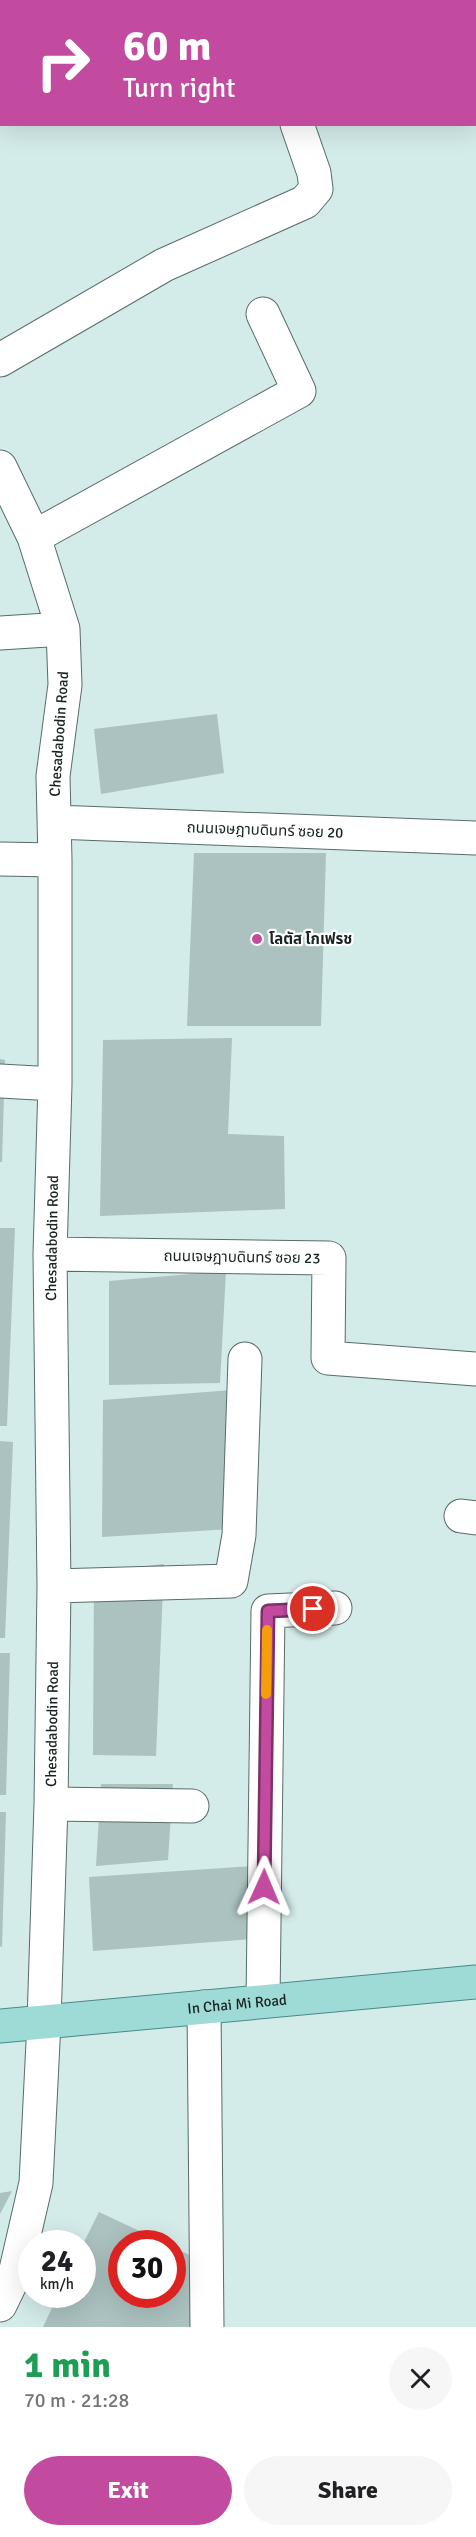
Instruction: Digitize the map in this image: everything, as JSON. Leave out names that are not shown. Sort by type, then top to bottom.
[{"type":"main road","name":"In Chai Mi Road","points":[[0,2026],[476,1982]]},
{"type":"street","points":[[0,360],[164,265],[305,202],[316,189],[314,173],[298,126]]},
{"type":"street","points":[[34,537],[298,391],[263,314]]},
{"type":"street","name":"Chesadabodin Road","points":[[0,467],[34,537],[63,629],[65,685],[53,776],[55,1084],[50,1254],[54,1586],[51,1804],[44,2022],[36,2183],[15,2274],[0,2305]]},
{"type":"street","points":[[0,633],[63,629]]},
{"type":"street","name":"ถนนเจษฎาบดินทร์ ซอย 20","points":[[54,822],[476,838]]},
{"type":"street","points":[[0,859],[55,860]]},
{"type":"street","points":[[0,1081],[55,1084]]},
{"type":"street","name":"ถนนเจษฎาบดินทร์ ซอย 23","points":[[50,1254],[329,1258],[328,1358],[476,1369]]},
{"type":"street","points":[[54,1586],[231,1581],[239,1535],[245,1359]]},
{"type":"street","points":[[263,2001],[268,1611],[335,1608]]},
{"type":"street","points":[[51,1804],[192,1806]]},
{"type":"street","points":[[204,2007],[207,2327]]},
{"type":"building","points":[[217,714],[224,773],[101,794],[94,729]]},
{"type":"building","name":"โลตัส โกเฟรช","points":[[194,853],[326,853],[321,1026],[187,1026]]},
{"type":"building","points":[[232,1038],[228,1134],[284,1136],[285,1209],[100,1216],[103,1040]]},
{"type":"building","points":[[0,1059],[5,1060],[2,1162],[0,1162]]},
{"type":"building","points":[[0,1228],[15,1228],[7,1426],[0,1426]]},
{"type":"building","points":[[226,1271],[220,1383],[109,1385],[109,1281]]},
{"type":"building","points":[[232,1390],[231,1529],[102,1537],[103,1400]]},
{"type":"building","points":[[0,1441],[13,1442],[5,1638],[0,1638]]},
{"type":"building","points":[[164,1564],[156,1756],[93,1755],[94,1572]]},
{"type":"building","points":[[0,1653],[10,1653],[6,1795],[0,1795]]},
{"type":"building","points":[[101,1784],[173,1784],[168,1860],[96,1866]]},
{"type":"building","points":[[0,1812],[6,1812],[2,1947],[0,1946]]},
{"type":"building","points":[[253,1866],[253,1939],[93,1951],[89,1877]]},
{"type":"building","points":[[12,2191],[0,2214],[0,2193]]},
{"type":"building","points":[[99,2212],[137,2230],[108,2230],[108,2308],[186,2308],[186,2253],[194,2257],[193,2327],[43,2327],[52,2308],[96,2308],[96,2230],[90,2230]]},
{"type":"slow traffic","points":[[266,1694],[267,1630]]},
{"type":"place","name":"โลตัส โกเฟรช","points":[[257,939]]},
{"type":"route","points":[[264,1887],[268,1611],[313,1609]]}]
